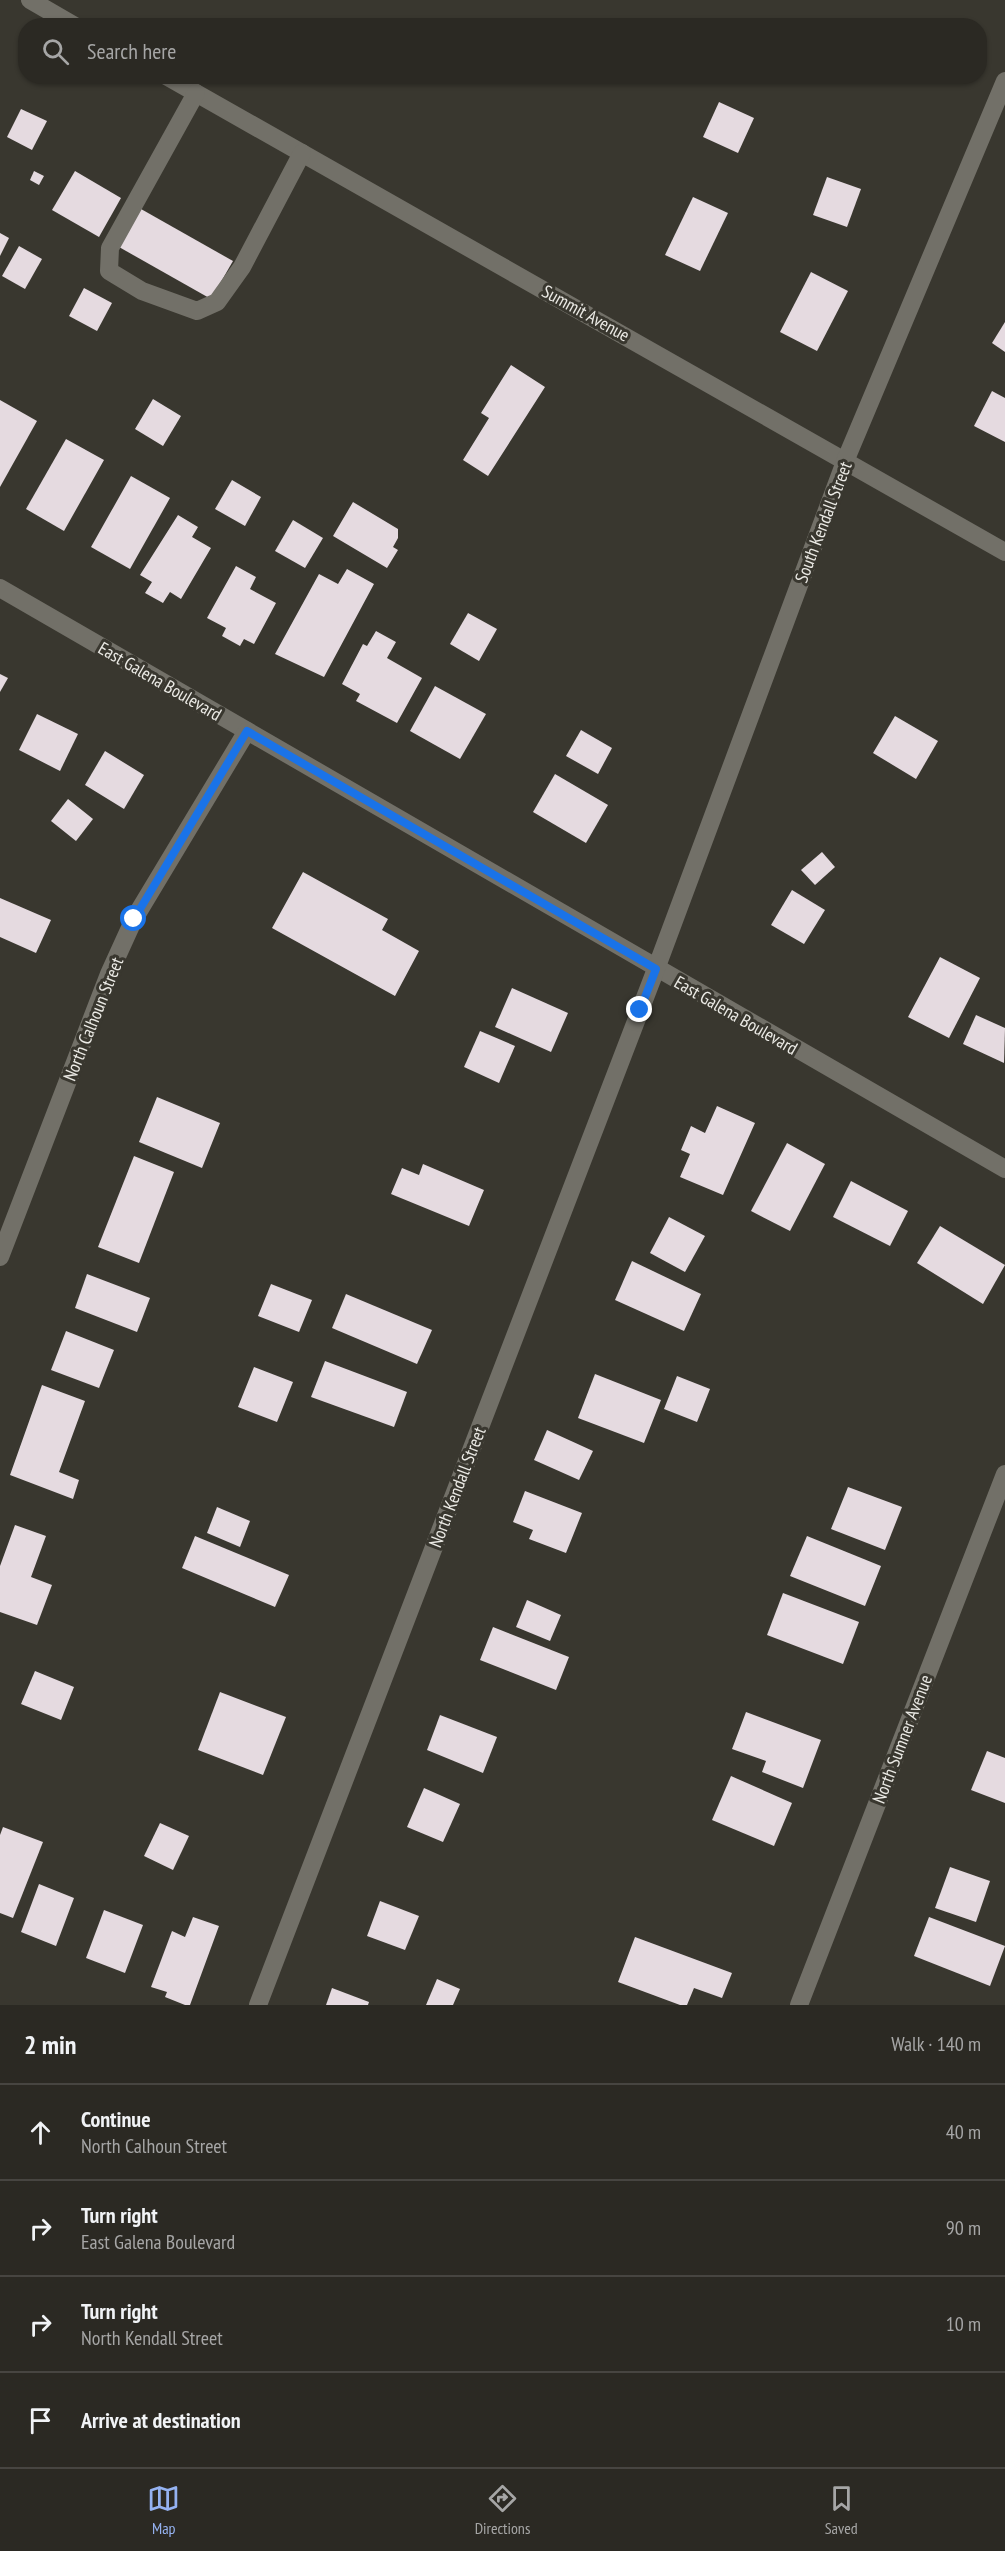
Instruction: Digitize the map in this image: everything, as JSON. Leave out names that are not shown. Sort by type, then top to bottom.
[{"type":"street","points":[[30,0],[61,18]]},
{"type":"street","name":"South Kendall Street","points":[[656,969],[846,459],[1005,81]]},
{"type":"street","name":"Summit Avenue","points":[[180,84],[846,459],[1005,552]]},
{"type":"street","points":[[196,93],[110,248],[109,271],[142,291],[196,311],[217,302],[242,267],[302,153]]},
{"type":"street","name":"East Galena Boulevard","points":[[0,588],[1005,1169]]},
{"type":"street","name":"North Calhoun Street","points":[[0,1257],[109,974],[134,919],[247,731]]},
{"type":"street","name":"North Kendall Street","points":[[258,2005],[656,969]]},
{"type":"street","name":"North Sumner Avenue","points":[[799,2005],[1005,1474]]},
{"type":"building","points":[[719,102],[754,118],[738,153],[703,137]]},
{"type":"building","points":[[21,109],[47,121],[32,150],[7,137]]},
{"type":"building","points":[[34,171],[44,176],[39,185],[30,180]]},
{"type":"building","points":[[75,171],[121,198],[99,237],[52,210]]},
{"type":"building","points":[[827,177],[861,189],[847,227],[813,215]]},
{"type":"building","points":[[693,197],[728,213],[700,271],[665,255]]},
{"type":"building","points":[[141,209],[233,261],[211,299],[119,247]]},
{"type":"building","points":[[0,233],[9,238],[0,256]]},
{"type":"building","points":[[19,246],[42,259],[25,289],[2,276]]},
{"type":"building","points":[[811,272],[848,291],[817,351],[780,332]]},
{"type":"building","points":[[84,288],[112,303],[97,331],[69,316]]},
{"type":"building","points":[[1005,322],[1005,352],[992,343]]},
{"type":"building","points":[[511,365],[545,387],[488,476],[463,460],[489,418],[481,413]]},
{"type":"building","points":[[992,391],[1005,398],[1005,442],[974,426]]},
{"type":"building","points":[[153,399],[181,416],[163,446],[135,429]]},
{"type":"building","points":[[0,400],[37,421],[0,487]]},
{"type":"building","points":[[66,439],[104,460],[64,531],[26,509]]},
{"type":"building","points":[[131,476],[170,498],[130,569],[91,547]]},
{"type":"building","points":[[232,480],[261,497],[245,526],[215,509]]},
{"type":"building","points":[[353,502],[398,529],[398,538],[393,547],[398,550],[387,568],[333,536]]},
{"type":"building","points":[[178,515],[198,527],[192,537],[211,548],[181,599],[170,592],[163,603],[145,593],[152,582],[140,575]]},
{"type":"building","points":[[293,520],[323,538],[305,568],[275,551]]},
{"type":"building","points":[[236,566],[256,577],[250,589],[276,603],[254,644],[244,639],[240,646],[222,636],[226,628],[207,618]]},
{"type":"building","points":[[347,569],[374,584],[324,677],[275,654],[319,574],[338,584]]},
{"type":"building","points":[[468,613],[497,629],[479,661],[450,644]]},
{"type":"building","points":[[376,631],[396,642],[387,658],[422,678],[397,723],[356,701],[360,694],[342,684],[363,644],[367,646]]},
{"type":"building","points":[[0,674],[8,678],[0,692]]},
{"type":"building","points":[[435,686],[486,714],[460,759],[410,731]]},
{"type":"building","points":[[37,714],[78,734],[60,771],[19,750]]},
{"type":"building","points":[[895,716],[938,741],[916,779],[873,753]]},
{"type":"building","points":[[581,730],[612,748],[598,774],[566,756]]},
{"type":"building","points":[[105,751],[144,775],[124,809],[85,785]]},
{"type":"building","points":[[555,774],[608,805],[586,843],[533,812]]},
{"type":"building","points":[[68,799],[93,819],[76,841],[51,821]]},
{"type":"building","points":[[822,852],[835,867],[815,885],[801,870]]},
{"type":"building","points":[[303,872],[388,919],[382,930],[419,951],[395,996],[272,928]]},
{"type":"building","points":[[792,890],[825,910],[804,944],[771,925]]},
{"type":"building","points":[[0,898],[51,920],[36,953],[0,937]]},
{"type":"building","points":[[940,957],[980,978],[949,1038],[908,1017]]},
{"type":"building","points":[[512,988],[568,1013],[551,1052],[495,1027]]},
{"type":"building","points":[[976,1015],[1005,1028],[1004,1063],[963,1044]]},
{"type":"building","points":[[480,1031],[515,1046],[499,1083],[464,1067]]},
{"type":"building","points":[[157,1097],[220,1123],[202,1168],[139,1142]]},
{"type":"building","points":[[717,1106],[755,1123],[723,1195],[680,1177],[690,1154],[681,1150],[691,1126],[705,1133]]},
{"type":"building","points":[[787,1143],[825,1164],[790,1231],[751,1211]]},
{"type":"building","points":[[134,1156],[174,1172],[139,1263],[98,1247]]},
{"type":"building","points":[[423,1164],[484,1190],[469,1226],[391,1194],[402,1168],[419,1175]]},
{"type":"building","points":[[851,1181],[908,1211],[890,1246],[833,1217]]},
{"type":"building","points":[[669,1217],[705,1236],[685,1272],[650,1253]]},
{"type":"building","points":[[940,1226],[1005,1265],[983,1304],[917,1263]]},
{"type":"building","points":[[632,1261],[701,1294],[684,1331],[615,1300]]},
{"type":"building","points":[[87,1274],[150,1298],[137,1332],[75,1308]]},
{"type":"building","points":[[271,1284],[312,1300],[299,1332],[258,1316]]},
{"type":"building","points":[[346,1294],[432,1330],[417,1364],[332,1328]]},
{"type":"building","points":[[66,1331],[114,1350],[99,1388],[51,1370]]},
{"type":"building","points":[[325,1361],[407,1392],[394,1427],[311,1397]]},
{"type":"building","points":[[254,1367],[293,1382],[277,1422],[238,1407]]},
{"type":"building","points":[[595,1374],[661,1400],[644,1443],[578,1418]]},
{"type":"building","points":[[677,1376],[710,1389],[697,1422],[664,1409]]},
{"type":"building","points":[[42,1385],[85,1401],[59,1472],[79,1480],[73,1499],[10,1475]]},
{"type":"building","points":[[547,1430],[593,1451],[579,1480],[534,1460]]},
{"type":"building","points":[[848,1487],[902,1507],[885,1550],[831,1529]]},
{"type":"building","points":[[525,1491],[582,1513],[566,1553],[529,1539],[533,1530],[513,1522]]},
{"type":"building","points":[[217,1507],[250,1521],[240,1547],[207,1533]]},
{"type":"building","points":[[15,1525],[46,1536],[31,1577],[52,1585],[37,1625],[0,1612],[0,1566]]},
{"type":"building","points":[[195,1536],[289,1575],[275,1607],[182,1568]]},
{"type":"building","points":[[807,1536],[881,1566],[865,1606],[790,1576]]},
{"type":"building","points":[[783,1593],[859,1622],[843,1664],[767,1635]]},
{"type":"building","points":[[527,1600],[561,1615],[550,1641],[516,1627]]},
{"type":"building","points":[[493,1627],[569,1657],[556,1690],[480,1660]]},
{"type":"building","points":[[35,1671],[74,1687],[61,1720],[21,1704]]},
{"type":"building","points":[[220,1692],[286,1717],[263,1775],[198,1750]]},
{"type":"building","points":[[746,1712],[821,1740],[803,1788],[762,1772],[766,1761],[732,1749]]},
{"type":"building","points":[[440,1715],[497,1737],[483,1773],[427,1750]]},
{"type":"building","points":[[987,1751],[1005,1758],[1005,1803],[971,1790]]},
{"type":"building","points":[[731,1776],[792,1803],[774,1846],[712,1820]]},
{"type":"building","points":[[424,1788],[460,1804],[443,1842],[407,1827]]},
{"type":"building","points":[[160,1823],[189,1836],[173,1870],[144,1856]]},
{"type":"building","points":[[3,1827],[43,1842],[13,1918],[0,1913],[0,1835]]},
{"type":"building","points":[[950,1867],[990,1881],[976,1922],[935,1908]]},
{"type":"building","points":[[39,1884],[74,1898],[56,1946],[21,1932]]},
{"type":"building","points":[[380,1901],[419,1916],[405,1950],[367,1936]]},
{"type":"building","points":[[104,1910],[143,1925],[125,1973],[86,1958]]},
{"type":"building","points":[[193,1917],[219,1926],[190,2005],[185,2005],[165,1997],[167,1992],[151,1987],[172,1931],[185,1937]]},
{"type":"building","points":[[929,1917],[1005,1946],[990,1986],[914,1956]]},
{"type":"building","points":[[635,1937],[732,1973],[722,1998],[694,1988],[687,2005],[680,2005],[618,1982]]},
{"type":"building","points":[[437,1979],[460,1989],[453,2005],[426,2005]]},
{"type":"building","points":[[332,1988],[369,2002],[368,2005],[326,2005]]},
{"type":"route","points":[[134,919],[247,731],[656,969],[640,1010]]}]
